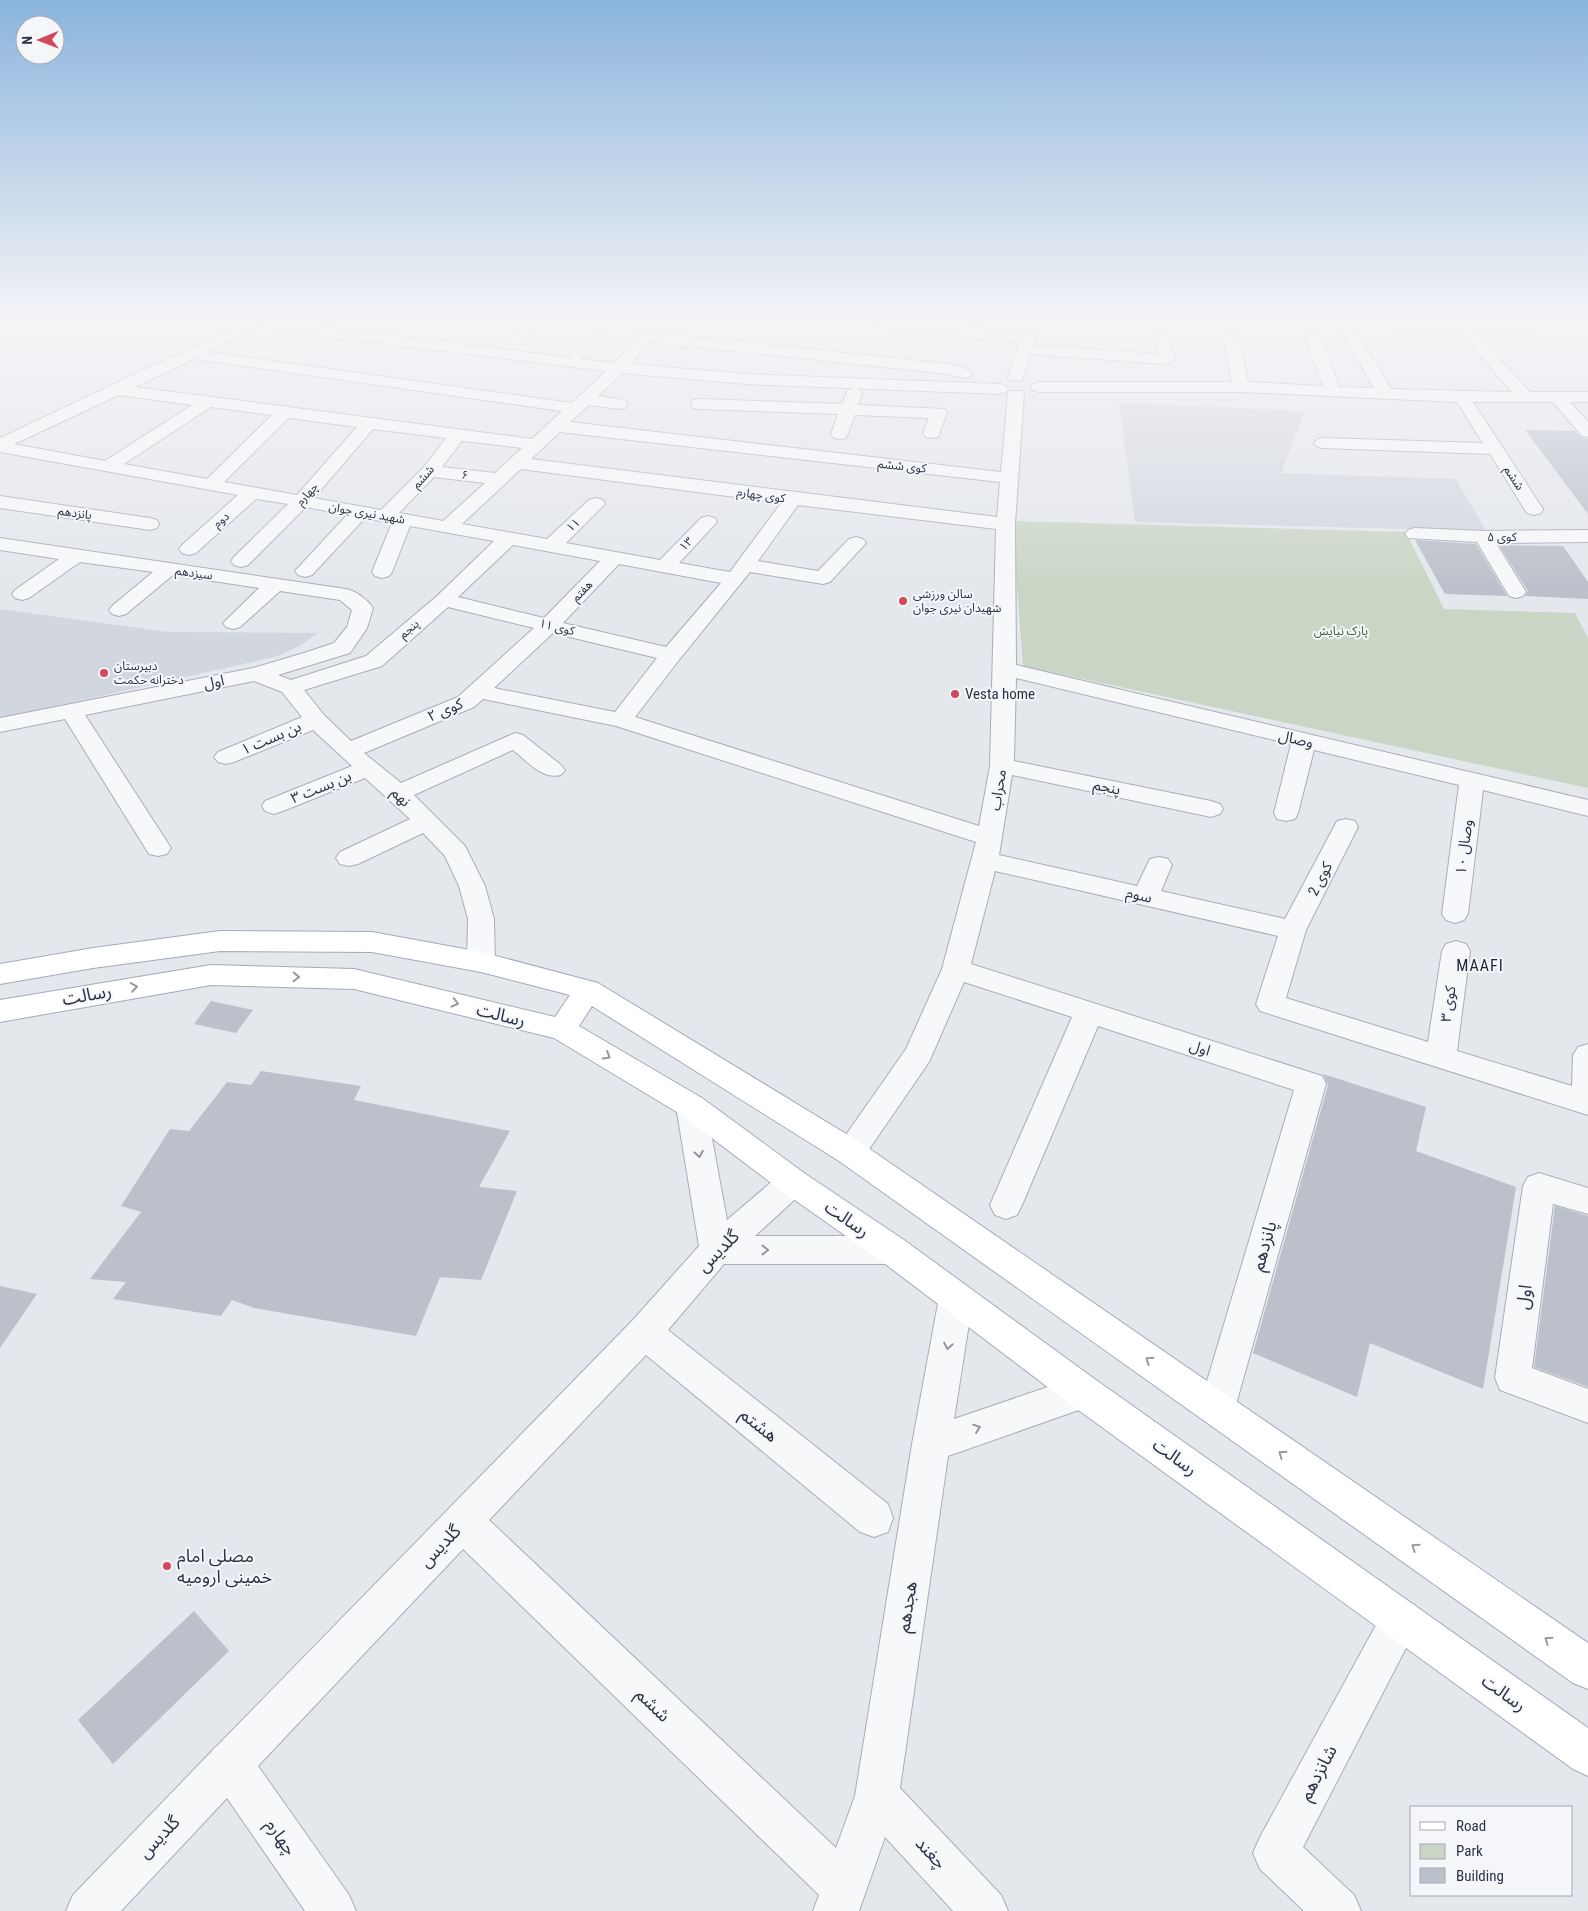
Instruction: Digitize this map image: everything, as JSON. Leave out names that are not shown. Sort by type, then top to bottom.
[{"type":"main road","points":[[0,974],[93,958],[220,941],[372,942],[481,962],[588,990],[850,1152],[1588,1668]]},
{"type":"main road","name":"رسالت","points":[[0,1011],[211,975],[354,979],[562,1029],[691,1106],[793,1182],[892,1250],[1083,1392],[1588,1754]]},
{"type":"main road","points":[[562,1029],[588,990]]},
{"type":"street","points":[[0,445],[74,410]]},
{"type":"street","points":[[109,466],[195,410]]},
{"type":"street","points":[[271,410],[535,445]]},
{"type":"street","points":[[448,527],[573,410]]},
{"type":"street","points":[[840,434],[849,410]]},
{"type":"street","points":[[876,410],[940,413],[932,433]]},
{"type":"street","name":"محراب","points":[[850,1152],[919,1054],[956,969],[988,849],[1002,766],[1006,524],[1010,478],[1009,410]]},
{"type":"street","name":"ششم","points":[[1470,410],[1534,509]]},
{"type":"street","points":[[1569,410],[1588,432]]},
{"type":"street","points":[[211,485],[285,412]]},
{"type":"street","name":"چهارم","points":[[241,562],[302,501],[369,423]]},
{"type":"street","name":"کوی ششم","points":[[556,426],[1010,478]]},
{"type":"street","name":"ششم","points":[[394,518],[457,435]]},
{"type":"street","points":[[1323,443],[1495,449]]},
{"type":"street","name":"شهید نیری جوان","points":[[0,445],[211,485],[665,566],[823,578],[856,543]]},
{"type":"street","name":"کوی چهارم","points":[[517,463],[793,499],[1006,524]]},
{"type":"street","name":"۶","points":[[430,470],[500,479]]},
{"type":"street","name":"دوم","points":[[189,549],[253,492]]},
{"type":"street","points":[[621,720],[739,572],[793,499]]},
{"type":"street","name":"پانزدهم","points":[[0,502],[150,524]]},
{"type":"street","name":"۱۱","points":[[551,546],[596,504]]},
{"type":"street","points":[[305,571],[360,512]]},
{"type":"street","points":[[382,572],[394,518]]},
{"type":"street","name":"۱۳","points":[[665,566],[708,522]]},
{"type":"street","name":"کوی ۵","points":[[1415,534],[1484,537],[1588,536]]},
{"type":"street","points":[[1484,537],[1516,592]]},
{"type":"street","name":"پنجم","points":[[290,687],[374,661],[444,600],[509,538]]},
{"type":"street","name":"سیزدهم","points":[[0,544],[346,595],[363,608],[357,628]]},
{"type":"street","points":[[22,594],[76,555]]},
{"type":"street","name":"هفتم","points":[[549,625],[614,557]]},
{"type":"street","points":[[119,610],[169,569]]},
{"type":"street","points":[[233,623],[275,585]]},
{"type":"street","name":"کوی ۱۱","points":[[444,600],[671,655]]},
{"type":"street","name":"کوی ۲","points":[[348,750],[466,702],[549,625]]},
{"type":"street","points":[[357,628],[401,636]]},
{"type":"street","name":"اول","points":[[0,725],[256,674],[342,648],[357,628]]},
{"type":"street","name":"وصال","points":[[1005,669],[1588,808]]},
{"type":"street","points":[[256,674],[290,687]]},
{"type":"street","name":"نهم","points":[[290,687],[316,720],[398,793],[456,852],[472,886],[481,919],[481,962]]},
{"type":"street","name":"سوم","points":[[478,692],[621,720],[988,849],[1145,897],[1293,930]]},
{"type":"street","points":[[71,710],[158,848]]},
{"type":"street","name":"بن بست ۱","points":[[226,757],[316,720]]},
{"type":"street","points":[[398,793],[515,740],[553,770]]},
{"type":"street","points":[[1286,813],[1304,741]]},
{"type":"street","name":"پنجم","points":[[1002,766],[1211,809]]},
{"type":"street","name":"بن بست ۳","points":[[274,806],[368,768]]},
{"type":"street","name":"وصال ۱۰","points":[[1455,914],[1472,781]]},
{"type":"street","points":[[349,858],[425,822]]},
{"type":"street","name":"کوی 2","points":[[1346,827],[1293,930],[1270,1004],[1440,1057]]},
{"type":"street","points":[[1145,897],[1159,865]]},
{"type":"street","name":"کوی ۳","points":[[1440,1057],[1456,951]]},
{"type":"street","name":"اول","points":[[956,969],[1311,1084]]},
{"type":"street","points":[[1006,1205],[1089,1012]]},
{"type":"street","points":[[1440,1057],[1587,1103],[1588,1056]]},
{"type":"street","name":"پانزدهم","points":[[1216,1408],[1311,1084]]},
{"type":"street","points":[[691,1106],[716,1250],[892,1250]]},
{"type":"street","name":"گلدیس","points":[[88,1911],[644,1332],[716,1250],[793,1182]]},
{"type":"street","name":"اول","points":[[1588,1201],[1538,1186],[1513,1378],[1588,1406]]},
{"type":"street","name":"هجدهم","points":[[840,1899],[877,1796],[931,1444],[956,1298]]},
{"type":"street","name":"هشتم","points":[[644,1332],[874,1518]]},
{"type":"street","points":[[931,1444],[1083,1392]]},
{"type":"street","name":"ششم","points":[[463,1522],[840,1899]]},
{"type":"street","name":"شانزدهم","points":[[1338,1911],[1276,1853],[1401,1619]]},
{"type":"street","name":"چهارم","points":[[230,1763],[333,1911]]},
{"type":"street","name":"چغند","points":[[877,1796],[985,1911]]},
{"type":"shaded area","points":[[1120,410],[1286,410],[1305,411],[1281,473],[1456,479],[1486,531],[1135,522]]},
{"type":"shaded area","name":"دبیرستان دخترانه حکمت","points":[[0,609],[168,632],[318,633],[301,645],[278,656],[0,719]]},
{"type":"green space","name":"پارک نیایش","points":[[1012,521],[1406,532],[1444,609],[1575,613],[1588,638],[1588,788],[1023,666]]},
{"type":"building","points":[[1525,430],[1575,431],[1581,437],[1588,439],[1588,514]]},
{"type":"building","points":[[1415,540],[1476,544],[1507,596],[1445,594]]},
{"type":"building","points":[[1499,545],[1563,546],[1588,582],[1588,599],[1525,596],[1528,591]]},
{"type":"building","points":[[211,1001],[253,1010],[236,1033],[194,1024]]},
{"type":"building","points":[[261,1071],[361,1086],[354,1100],[510,1131],[479,1187],[517,1191],[481,1280],[440,1277],[416,1336],[254,1308],[232,1300],[221,1316],[113,1299],[126,1282],[90,1279],[141,1212],[121,1206],[170,1129],[189,1131],[227,1082],[251,1085]]},
{"type":"building","points":[[1323,1074],[1426,1107],[1416,1151],[1516,1187],[1483,1389],[1370,1343],[1357,1397],[1253,1353],[1328,1085]]},
{"type":"building","points":[[1555,1206],[1588,1216],[1588,1387],[1534,1367]]},
{"type":"building","points":[[0,1286],[37,1294],[0,1348]]},
{"type":"building","points":[[194,1611],[229,1651],[113,1764],[78,1720]]},
{"type":"place","name":"سالن ورزشی شهیدان نیری جوان","points":[[903,601]]},
{"type":"place","name":"دبیرستان دخترانه حکمت","points":[[104,673]]},
{"type":"place","name":"Vesta home","points":[[955,694]]},
{"type":"place","name":"مصلی امام خمینی ارومیه","points":[[167,1566]]},
{"type":"district","name":"MAAFI","points":[[1480,965]]}]
